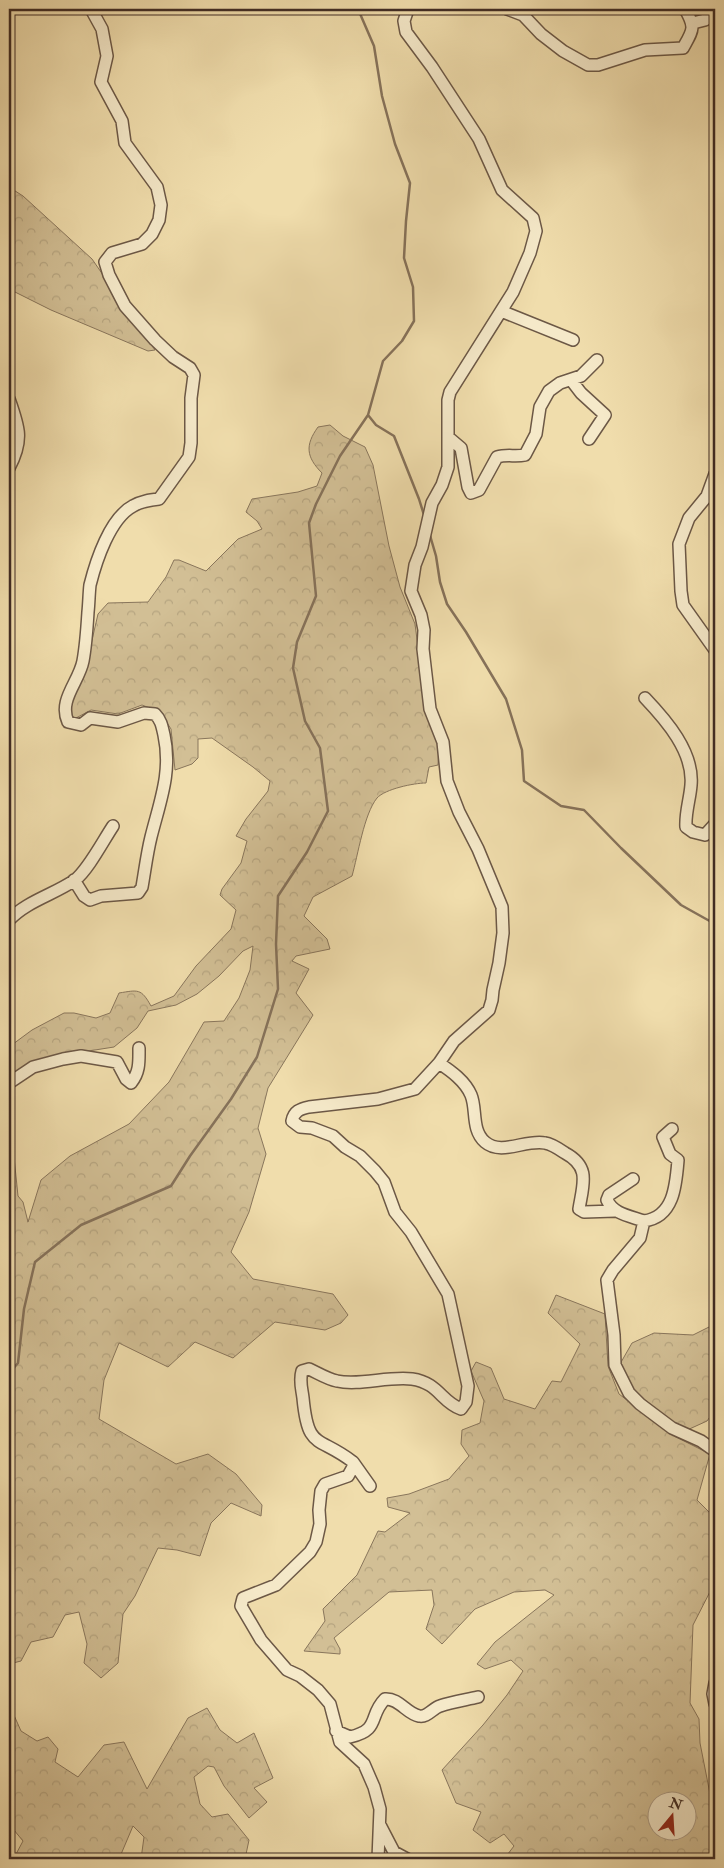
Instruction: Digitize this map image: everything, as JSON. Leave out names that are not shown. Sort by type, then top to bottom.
[{"type":"street","points":[[74,880],[84,896],[90,900],[101,896],[138,894],[142,886],[168,763],[161,720],[155,714],[144,713],[118,722],[90,718],[81,724],[68,722],[64,709],[82,663],[87,632],[90,586],[111,529],[121,515],[132,506],[144,501],[159,499],[189,457],[191,443],[191,398],[194,375],[190,368],[173,357],[155,340],[125,306],[108,275],[105,262],[112,253],[142,244],[152,234],[159,220],[161,205],[157,187],[125,143],[122,121],[101,82],[107,56],[102,29],[91,9]]},
{"type":"street","points":[[370,1486],[353,1462],[343,1454],[322,1445],[308,1429],[300,1382],[302,1371],[308,1369],[327,1378],[343,1382],[412,1379],[432,1385],[454,1406],[461,1409],[466,1402],[468,1386],[448,1294],[411,1232],[395,1212],[384,1182],[360,1156],[326,1133],[312,1128],[300,1127],[292,1122],[293,1115],[299,1110],[309,1107],[378,1099],[415,1089],[439,1064],[454,1041],[489,1010],[492,1000],[503,933],[502,907],[447,781],[443,742],[430,709],[423,649],[424,630],[421,615],[411,590],[415,565],[422,547],[432,503],[442,485],[448,467],[448,400],[450,392],[513,292],[530,252],[536,231],[533,218],[502,190],[479,139],[432,67],[406,32],[404,21],[408,9]]},
{"type":"street","points":[[507,9],[519,12],[563,52],[588,64],[598,65],[645,50],[682,48],[692,29],[693,23],[685,9]]},
{"type":"street","points":[[693,23],[705,20],[715,9]]},
{"type":"street","points":[[501,311],[573,340]]},
{"type":"street","points":[[448,438],[461,448],[468,487],[471,493],[479,490],[497,457],[506,454],[514,457],[525,455],[536,434],[540,407],[549,391],[560,383],[581,376],[597,360]]},
{"type":"street","points":[[571,380],[581,393],[605,416],[588,439]]},
{"type":"street","points":[[9,399],[19,428],[16,455],[9,468]]},
{"type":"street","points":[[715,474],[707,496],[689,518],[679,544],[683,605],[715,650]]},
{"type":"street","points":[[645,698],[678,740],[690,765],[691,783],[686,828],[705,835],[715,824]]},
{"type":"street","points":[[9,920],[19,910],[74,880],[82,873],[113,826]]},
{"type":"street","points":[[9,1083],[33,1067],[81,1056],[117,1062],[126,1079],[131,1083],[136,1077],[140,1066],[139,1048]]},
{"type":"street","points":[[439,1064],[451,1071],[472,1096],[473,1116],[478,1132],[484,1141],[493,1146],[508,1147],[529,1142],[545,1143],[558,1148],[577,1159],[581,1166],[584,1176],[579,1210],[584,1212],[616,1211]]},
{"type":"street","points":[[633,1179],[609,1195],[610,1207],[644,1221],[653,1220],[667,1208],[675,1189],[678,1160],[670,1154],[663,1137],[672,1129]]},
{"type":"street","points":[[644,1221],[640,1238],[607,1280],[614,1335],[615,1365],[629,1393],[640,1404],[672,1428],[702,1442],[715,1451]]},
{"type":"street","points":[[353,1462],[353,1467],[348,1476],[325,1484],[321,1491],[320,1524],[316,1542],[310,1552],[276,1585],[243,1598],[241,1606],[261,1640],[287,1670],[300,1676],[318,1690],[330,1704],[340,1742],[364,1764],[374,1787],[380,1809],[378,1859]]},
{"type":"street","points":[[715,1684],[713,1694],[715,1704]]},
{"type":"street","points":[[336,1731],[350,1737],[367,1731],[375,1718],[380,1704],[385,1699],[393,1700],[419,1716],[426,1716],[431,1710],[441,1705],[478,1697]]},
{"type":"street","points":[[379,1824],[394,1852],[407,1859]]},
{"type":"green space","points":[[9,187],[23,196],[92,259],[155,350],[148,351],[51,310],[9,289]]},
{"type":"green space","points":[[330,425],[343,436],[365,447],[373,465],[389,546],[400,587],[415,624],[427,717],[439,745],[438,765],[429,767],[426,783],[393,789],[377,798],[368,814],[352,876],[313,897],[304,916],[327,939],[330,949],[296,956],[292,961],[309,969],[296,993],[313,1015],[268,1088],[258,1128],[266,1154],[249,1212],[231,1252],[253,1279],[333,1294],[348,1315],[341,1323],[325,1330],[275,1322],[233,1358],[195,1342],[168,1367],[119,1343],[104,1380],[99,1419],[176,1464],[208,1454],[236,1474],[262,1505],[261,1516],[231,1503],[211,1523],[200,1556],[177,1550],[158,1548],[135,1596],[123,1614],[118,1663],[101,1678],[84,1663],[87,1644],[79,1612],[65,1615],[53,1637],[31,1642],[21,1661],[13,1663],[9,1673],[9,1149],[14,1157],[18,1196],[23,1202],[28,1222],[41,1180],[70,1156],[129,1124],[169,1082],[204,1022],[224,1021],[239,998],[250,970],[253,946],[243,951],[219,976],[197,994],[176,1005],[148,1011],[137,1028],[114,1047],[63,1055],[9,1081],[9,1047],[32,1030],[64,1013],[74,1013],[96,1018],[110,1013],[119,993],[135,991],[141,993],[151,1006],[174,996],[196,966],[231,929],[236,910],[220,895],[222,889],[241,863],[247,841],[236,836],[246,819],[268,791],[270,781],[212,738],[198,739],[198,758],[192,764],[175,770],[171,729],[160,712],[142,705],[118,714],[91,710],[76,718],[70,715],[71,702],[84,675],[98,614],[108,603],[148,602],[166,577],[174,560],[179,560],[206,571],[238,539],[262,529],[257,521],[246,512],[252,499],[298,492],[317,486],[322,473],[310,456],[309,445],[318,427]]},
{"type":"green space","points":[[556,1295],[605,1314],[608,1366],[619,1394],[674,1436],[710,1454],[697,1500],[715,1518],[715,1582],[693,1625],[690,1703],[699,1719],[700,1743],[712,1804],[715,1806],[715,1859],[504,1859],[514,1846],[504,1834],[490,1843],[473,1830],[481,1812],[456,1803],[442,1770],[483,1725],[523,1671],[511,1660],[485,1669],[477,1664],[495,1642],[554,1595],[545,1590],[514,1592],[475,1609],[442,1644],[426,1629],[434,1605],[432,1590],[389,1592],[334,1638],[340,1649],[340,1654],[304,1651],[325,1621],[323,1609],[357,1575],[378,1531],[385,1532],[410,1513],[388,1507],[387,1498],[409,1494],[449,1479],[469,1456],[461,1444],[462,1430],[480,1423],[484,1401],[471,1371],[476,1362],[491,1368],[504,1399],[535,1409],[552,1381],[561,1382],[580,1344],[548,1313]]},
{"type":"green space","points":[[715,1324],[715,1410],[707,1421],[685,1431],[631,1389],[620,1364],[632,1343],[654,1333],[693,1335]]},
{"type":"green space","points":[[9,1704],[21,1731],[37,1741],[48,1737],[58,1749],[55,1762],[78,1777],[104,1745],[124,1742],[147,1789],[188,1718],[207,1708],[220,1730],[237,1743],[254,1733],[273,1778],[254,1788],[267,1802],[249,1818],[224,1786],[214,1767],[208,1766],[194,1777],[200,1804],[212,1817],[228,1814],[249,1840],[245,1859],[141,1859],[144,1837],[133,1826],[119,1859],[17,1859],[15,1856],[23,1841],[9,1824]]},
{"type":"waterway","points":[[358,9],[374,46],[382,96],[395,144],[410,183],[404,258],[413,287],[414,321],[402,341],[383,361],[368,415],[376,425],[394,436],[424,515]]},
{"type":"waterway","points":[[9,1373],[18,1363],[24,1309],[35,1262],[81,1225],[171,1186],[231,1099],[257,1057],[278,989],[276,944],[278,896],[307,852],[328,811],[320,748],[305,721],[293,668],[297,642],[316,596],[309,523],[316,504],[340,456],[368,415]]},
{"type":"waterway","points":[[429,532],[447,604],[506,699],[522,750],[524,781],[561,806],[584,810],[681,905],[715,924]]}]
